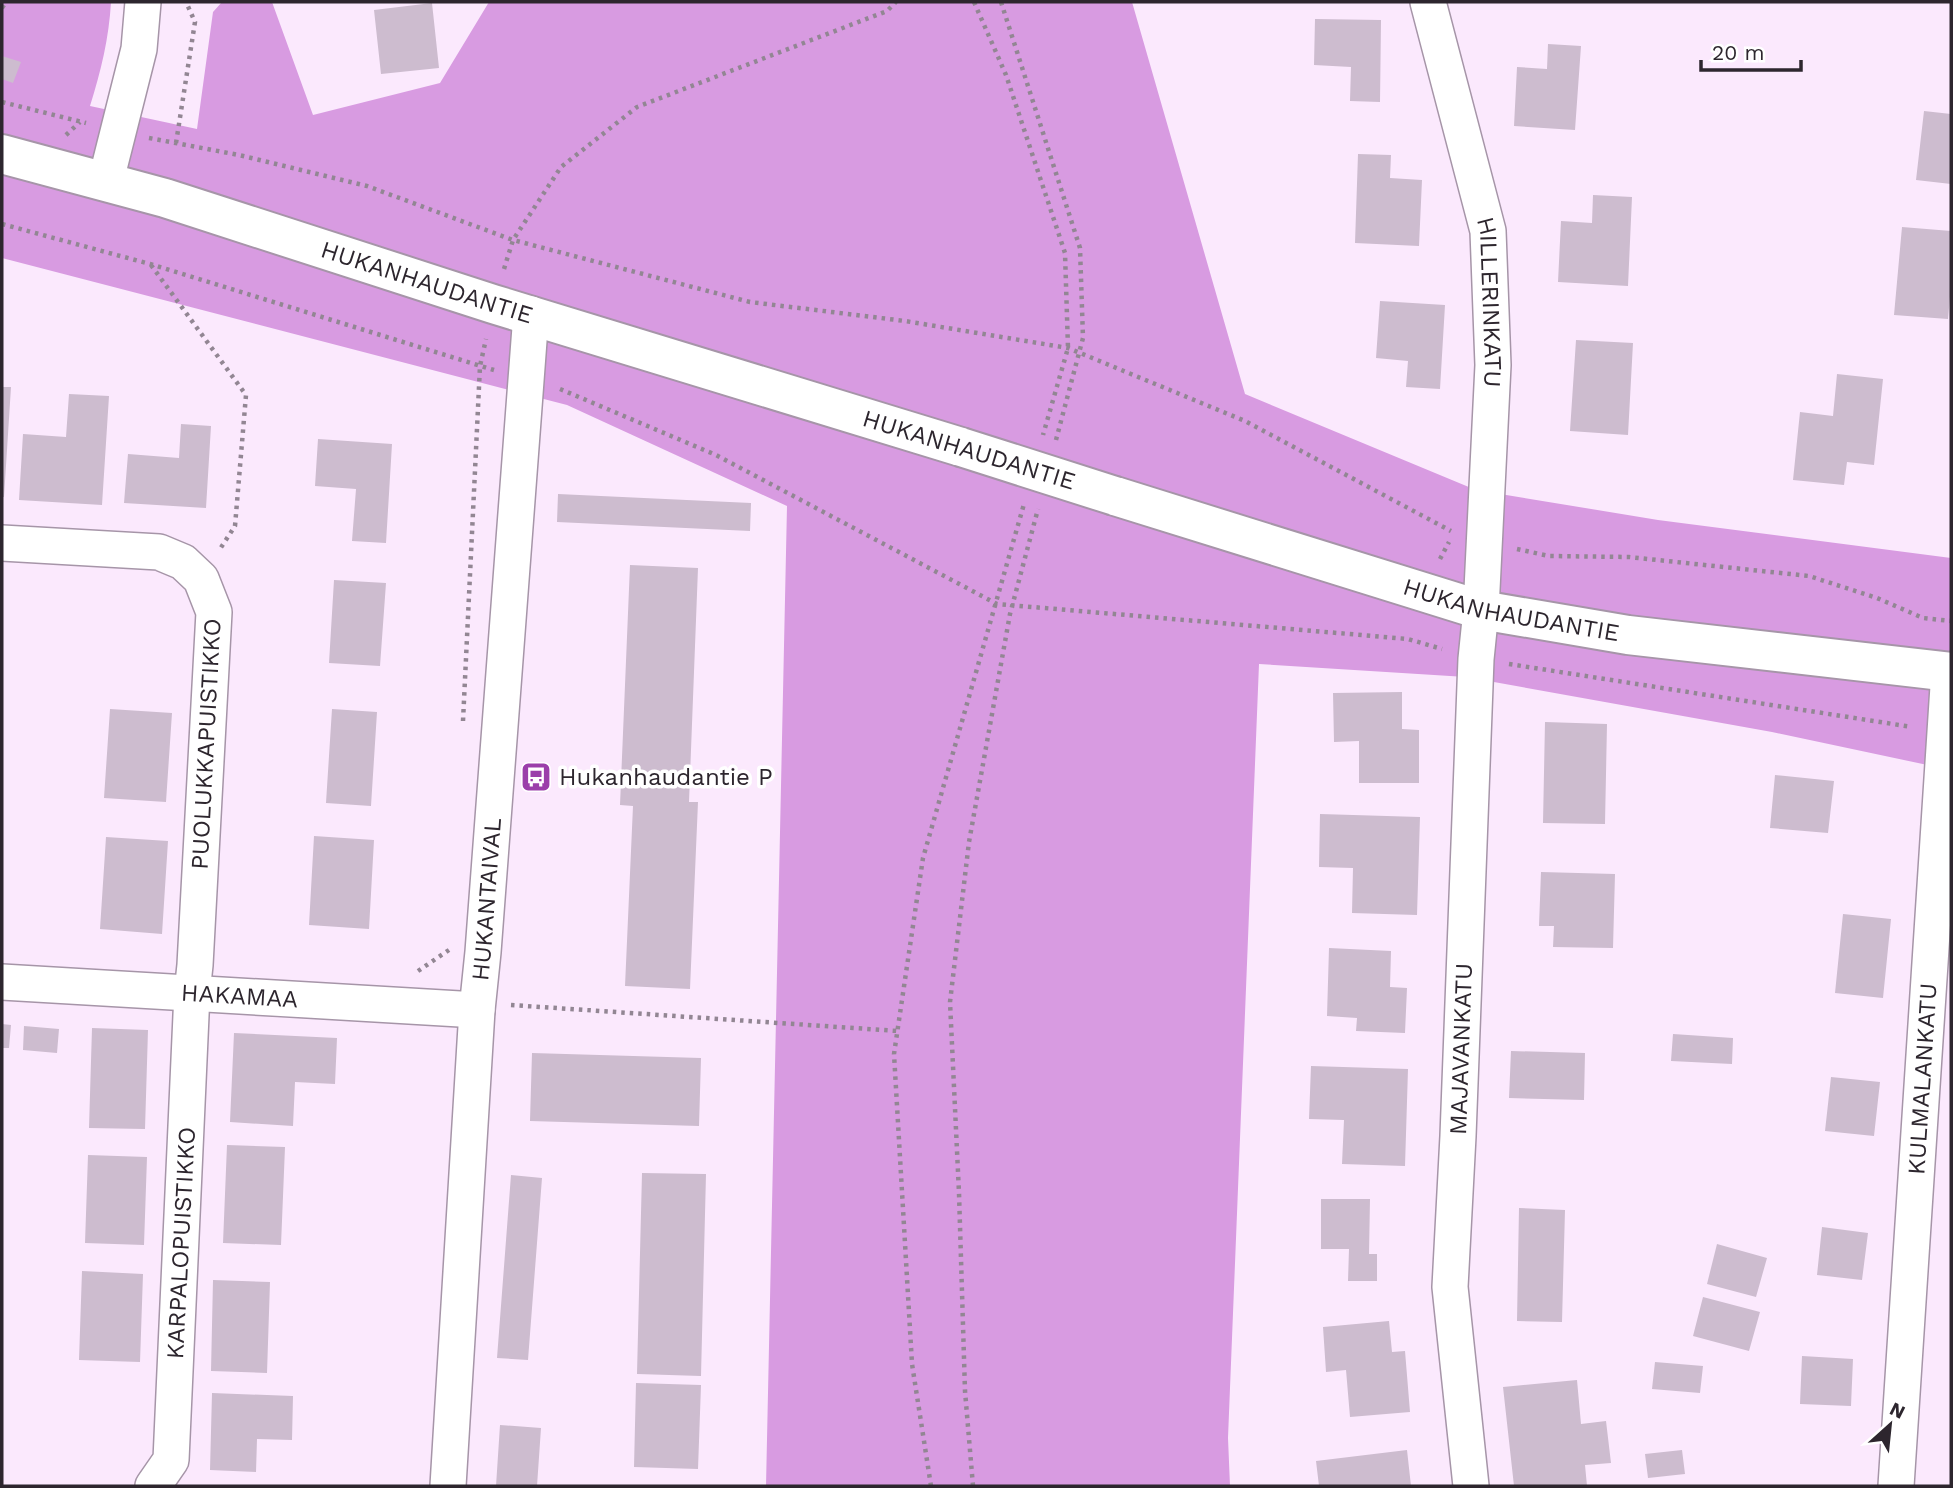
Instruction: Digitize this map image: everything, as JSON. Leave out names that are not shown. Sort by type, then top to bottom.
[{"type":"main road","name":"HUKANHAUDANTIE","points":[[2,154],[106,180],[493,304],[1481,610],[1628,635],[1950,671]]},
{"type":"street","points":[[106,180],[139,50],[143,2]]},
{"type":"street","name":"HILLERINKATU","points":[[1428,2],[1488,231],[1493,365],[1481,610]]},
{"type":"street","name":"HUKANTAIVAL","points":[[448,1486],[477,1010],[484,952],[531,314]]},
{"type":"street","points":[[2,543],[159,552],[183,562],[201,579]]},
{"type":"street","name":"PUOLUKKAPUISTIKKO","points":[[192,993],[214,612],[201,579]]},
{"type":"street","name":"MAJAVANKATU","points":[[1471,1486],[1450,1287],[1476,659],[1481,610]]},
{"type":"street","name":"KULMALANKATU","points":[[1896,1486],[1943,732],[1950,671]]},
{"type":"street","name":"HAKAMAA","points":[[2,982],[477,1010]]},
{"type":"street","name":"KARPALOPUISTIKKO","points":[[153,1486],[171,1460],[192,993]]},
{"type":"path","points":[[2,8],[6,2]]},
{"type":"path","points":[[186,2],[195,22],[176,143],[239,155],[367,186],[513,240],[750,302],[905,321],[1068,348]]},
{"type":"path","points":[[493,304],[513,240],[561,167],[637,107],[887,11],[896,2]]},
{"type":"path","points":[[974,2],[1006,75],[1065,253],[1068,348],[1043,438]]},
{"type":"path","points":[[1001,2],[1080,248],[1083,338],[1054,446]]},
{"type":"path","points":[[2,102],[80,121],[62,139]]},
{"type":"path","points":[[2,224],[150,264],[568,391],[716,455],[996,604],[1408,639],[1476,659],[1943,732]]},
{"type":"path","points":[[150,264],[246,395],[234,526],[201,579]]},
{"type":"path","points":[[973,1486],[965,1391],[950,1002],[969,842],[1013,606],[1040,499]]},
{"type":"path","points":[[931,1486],[912,1364],[894,1054],[923,858],[1025,502]]},
{"type":"path","points":[[511,1005],[898,1031]]},
{"type":"shaded area","points":[[2,2],[111,2],[104,54],[90,106],[197,129],[213,12],[222,2],[272,2],[313,115],[440,83],[489,2],[1132,2],[1245,394],[1476,490],[1658,520],[1951,558],[1951,770],[1772,732],[1466,677],[1259,664],[1228,1438],[1230,1486],[766,1486],[787,506],[567,405],[2,258]]},
{"type":"building","points":[[432,3],[439,68],[381,74],[374,10]]},
{"type":"building","points":[[1315,19],[1381,20],[1380,102],[1350,101],[1351,67],[1314,65]]},
{"type":"building","points":[[1548,44],[1581,46],[1575,130],[1514,126],[1517,67],[1547,69]]},
{"type":"building","points":[[2,56],[21,62],[13,83],[2,79]]},
{"type":"building","points":[[1924,111],[1951,114],[1951,184],[1916,180]]},
{"type":"building","points":[[1358,154],[1391,155],[1390,178],[1422,180],[1419,246],[1355,243]]},
{"type":"building","points":[[1593,195],[1632,197],[1628,286],[1558,282],[1561,221],[1592,223]]},
{"type":"building","points":[[1902,227],[1951,231],[1948,319],[1894,315]]},
{"type":"building","points":[[1380,301],[1445,305],[1440,389],[1406,387],[1408,361],[1376,358]]},
{"type":"building","points":[[1576,340],[1633,343],[1628,435],[1570,431]]},
{"type":"building","points":[[1837,374],[1883,379],[1874,465],[1847,462],[1844,485],[1793,480],[1800,412],[1833,416]]},
{"type":"building","points":[[2,387],[11,387],[4,497],[2,497]]},
{"type":"building","points":[[69,394],[109,396],[102,505],[19,500],[23,434],[66,437]]},
{"type":"building","points":[[181,424],[211,426],[206,508],[124,503],[128,454],[179,458]]},
{"type":"building","points":[[318,439],[392,444],[386,543],[352,541],[356,489],[315,486]]},
{"type":"building","points":[[558,494],[751,503],[750,531],[557,522]]},
{"type":"building","points":[[630,565],[698,568],[689,802],[698,802],[690,989],[625,986],[633,806],[620,805]]},
{"type":"building","points":[[334,580],[386,583],[380,666],[329,663]]},
{"type":"building","points":[[1402,692],[1402,729],[1419,730],[1419,783],[1359,783],[1359,741],[1334,742],[1333,693]]},
{"type":"building","points":[[110,709],[172,713],[166,802],[104,798]]},
{"type":"building","points":[[332,709],[377,712],[371,806],[326,803]]},
{"type":"building","points":[[1545,722],[1607,724],[1605,824],[1543,823]]},
{"type":"building","points":[[1775,775],[1834,781],[1828,833],[1770,828]]},
{"type":"building","points":[[1320,814],[1420,817],[1417,915],[1352,913],[1353,868],[1319,867]]},
{"type":"building","points":[[314,836],[374,840],[369,929],[309,925]]},
{"type":"building","points":[[106,837],[168,841],[162,934],[100,929]]},
{"type":"building","points":[[1541,872],[1615,874],[1613,948],[1553,947],[1554,926],[1539,926]]},
{"type":"building","points":[[1843,914],[1891,919],[1883,998],[1835,993]]},
{"type":"building","points":[[1329,948],[1391,951],[1390,987],[1407,988],[1405,1033],[1356,1031],[1357,1018],[1327,1016]]},
{"type":"building","points":[[2,1024],[11,1025],[9,1048],[2,1048]]},
{"type":"building","points":[[24,1026],[59,1029],[57,1053],[23,1050]]},
{"type":"building","points":[[92,1028],[148,1030],[145,1129],[89,1128]]},
{"type":"building","points":[[234,1033],[337,1038],[335,1084],[295,1082],[293,1126],[230,1122]]},
{"type":"building","points":[[1673,1034],[1733,1038],[1732,1064],[1671,1061]]},
{"type":"building","points":[[1511,1051],[1585,1053],[1584,1100],[1509,1098]]},
{"type":"building","points":[[532,1053],[701,1058],[699,1126],[530,1121]]},
{"type":"building","points":[[1311,1066],[1408,1069],[1405,1166],[1342,1164],[1344,1120],[1309,1119]]},
{"type":"building","points":[[1831,1077],[1880,1082],[1874,1136],[1825,1131]]},
{"type":"building","points":[[227,1145],[285,1147],[281,1245],[223,1243]]},
{"type":"building","points":[[88,1155],[147,1157],[144,1245],[85,1243]]},
{"type":"building","points":[[642,1173],[706,1174],[701,1376],[637,1374]]},
{"type":"building","points":[[511,1175],[542,1178],[528,1360],[497,1358]]},
{"type":"building","points":[[1321,1199],[1370,1199],[1369,1254],[1377,1254],[1377,1281],[1348,1281],[1349,1249],[1321,1249]]},
{"type":"building","points":[[1519,1208],[1565,1210],[1562,1322],[1517,1321]]},
{"type":"building","points":[[1822,1227],[1868,1233],[1862,1280],[1817,1275]]},
{"type":"building","points":[[1717,1244],[1767,1258],[1756,1297],[1707,1284]]},
{"type":"building","points":[[82,1271],[143,1274],[140,1362],[79,1360]]},
{"type":"building","points":[[213,1280],[270,1282],[267,1373],[211,1371]]},
{"type":"building","points":[[1703,1297],[1760,1312],[1749,1351],[1693,1336]]},
{"type":"building","points":[[1389,1321],[1392,1352],[1405,1351],[1410,1412],[1350,1417],[1346,1370],[1326,1372],[1323,1327]]},
{"type":"building","points":[[1802,1356],[1853,1359],[1851,1406],[1800,1404]]},
{"type":"building","points":[[1655,1362],[1703,1366],[1700,1393],[1652,1389]]},
{"type":"building","points":[[1577,1380],[1581,1424],[1606,1421],[1611,1463],[1585,1465],[1587,1486],[1514,1486],[1503,1387]]},
{"type":"building","points":[[636,1383],[701,1385],[698,1469],[634,1467]]},
{"type":"building","points":[[212,1393],[293,1396],[292,1440],[257,1439],[256,1472],[210,1470]]},
{"type":"building","points":[[500,1425],[541,1428],[537,1486],[496,1486]]},
{"type":"building","points":[[1407,1450],[1411,1486],[1319,1486],[1316,1461]]},
{"type":"building","points":[[1682,1450],[1685,1474],[1648,1478],[1645,1454]]},
{"type":"place","name":"Hukanhaudantie P","points":[[536,777]]}]
